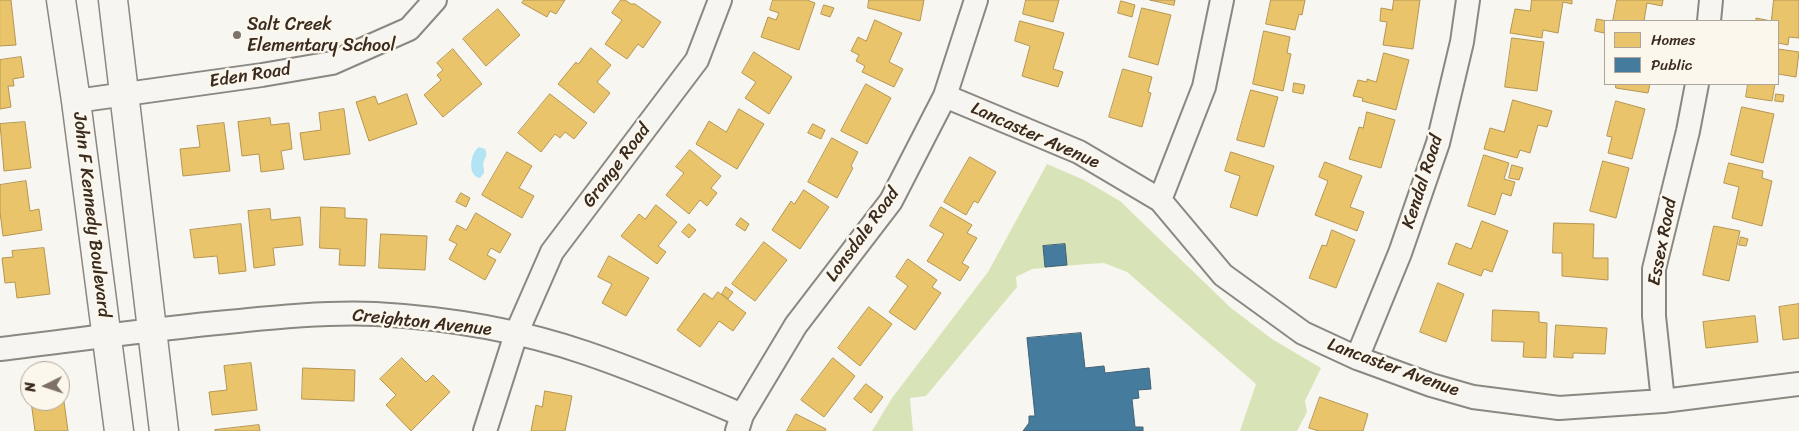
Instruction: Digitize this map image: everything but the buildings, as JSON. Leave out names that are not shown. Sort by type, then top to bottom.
[{"type":"street","name":"John F Kennedy Boulevard","points":[[61,0],[119,431]]},
{"type":"street","points":[[113,0],[164,431]]},
{"type":"street","name":"Eden Road","points":[[76,101],[332,64],[409,28],[435,0]]},
{"type":"street","name":"Grange Road","points":[[485,431],[516,334],[552,252],[697,60],[720,0]]},
{"type":"street","name":"Lonsdale Road","points":[[740,423],[796,325],[891,201],[945,96],[976,0]]},
{"type":"street","points":[[1160,200],[1204,87],[1222,0]]},
{"type":"street","name":"Kendal Road","points":[[1357,358],[1400,253],[1438,143],[1462,42],[1468,0]]},
{"type":"street","points":[[1709,20],[1711,0]]},
{"type":"street","name":"Essex Road","points":[[1663,401],[1654,323],[1654,269],[1688,131],[1697,85]]},
{"type":"street","name":"Lancaster Avenue","points":[[945,96],[1079,152],[1160,200],[1224,275],[1303,333],[1357,358],[1431,385],[1472,397],[1559,408],[1663,401],[1799,384]]},
{"type":"street","name":"Creighton Avenue","points":[[0,349],[297,314],[376,314],[453,322],[516,334],[584,352],[654,379],[740,423]]},
{"type":"green space","points":[[1047,164],[1084,180],[1120,201],[1231,308],[1272,339],[1321,368],[1305,401],[1307,412],[1297,431],[1240,431],[1256,384],[1127,272],[1104,263],[1032,269],[1016,277],[1017,287],[926,396],[910,398],[913,431],[872,431],[892,398],[988,272]]},
{"type":"water","points":[[479,147],[485,149],[486,154],[483,163],[484,173],[480,178],[473,173],[471,164],[474,154]]},
{"type":"place","name":"Salt Creek Elementary School","points":[[237,35]]}]
